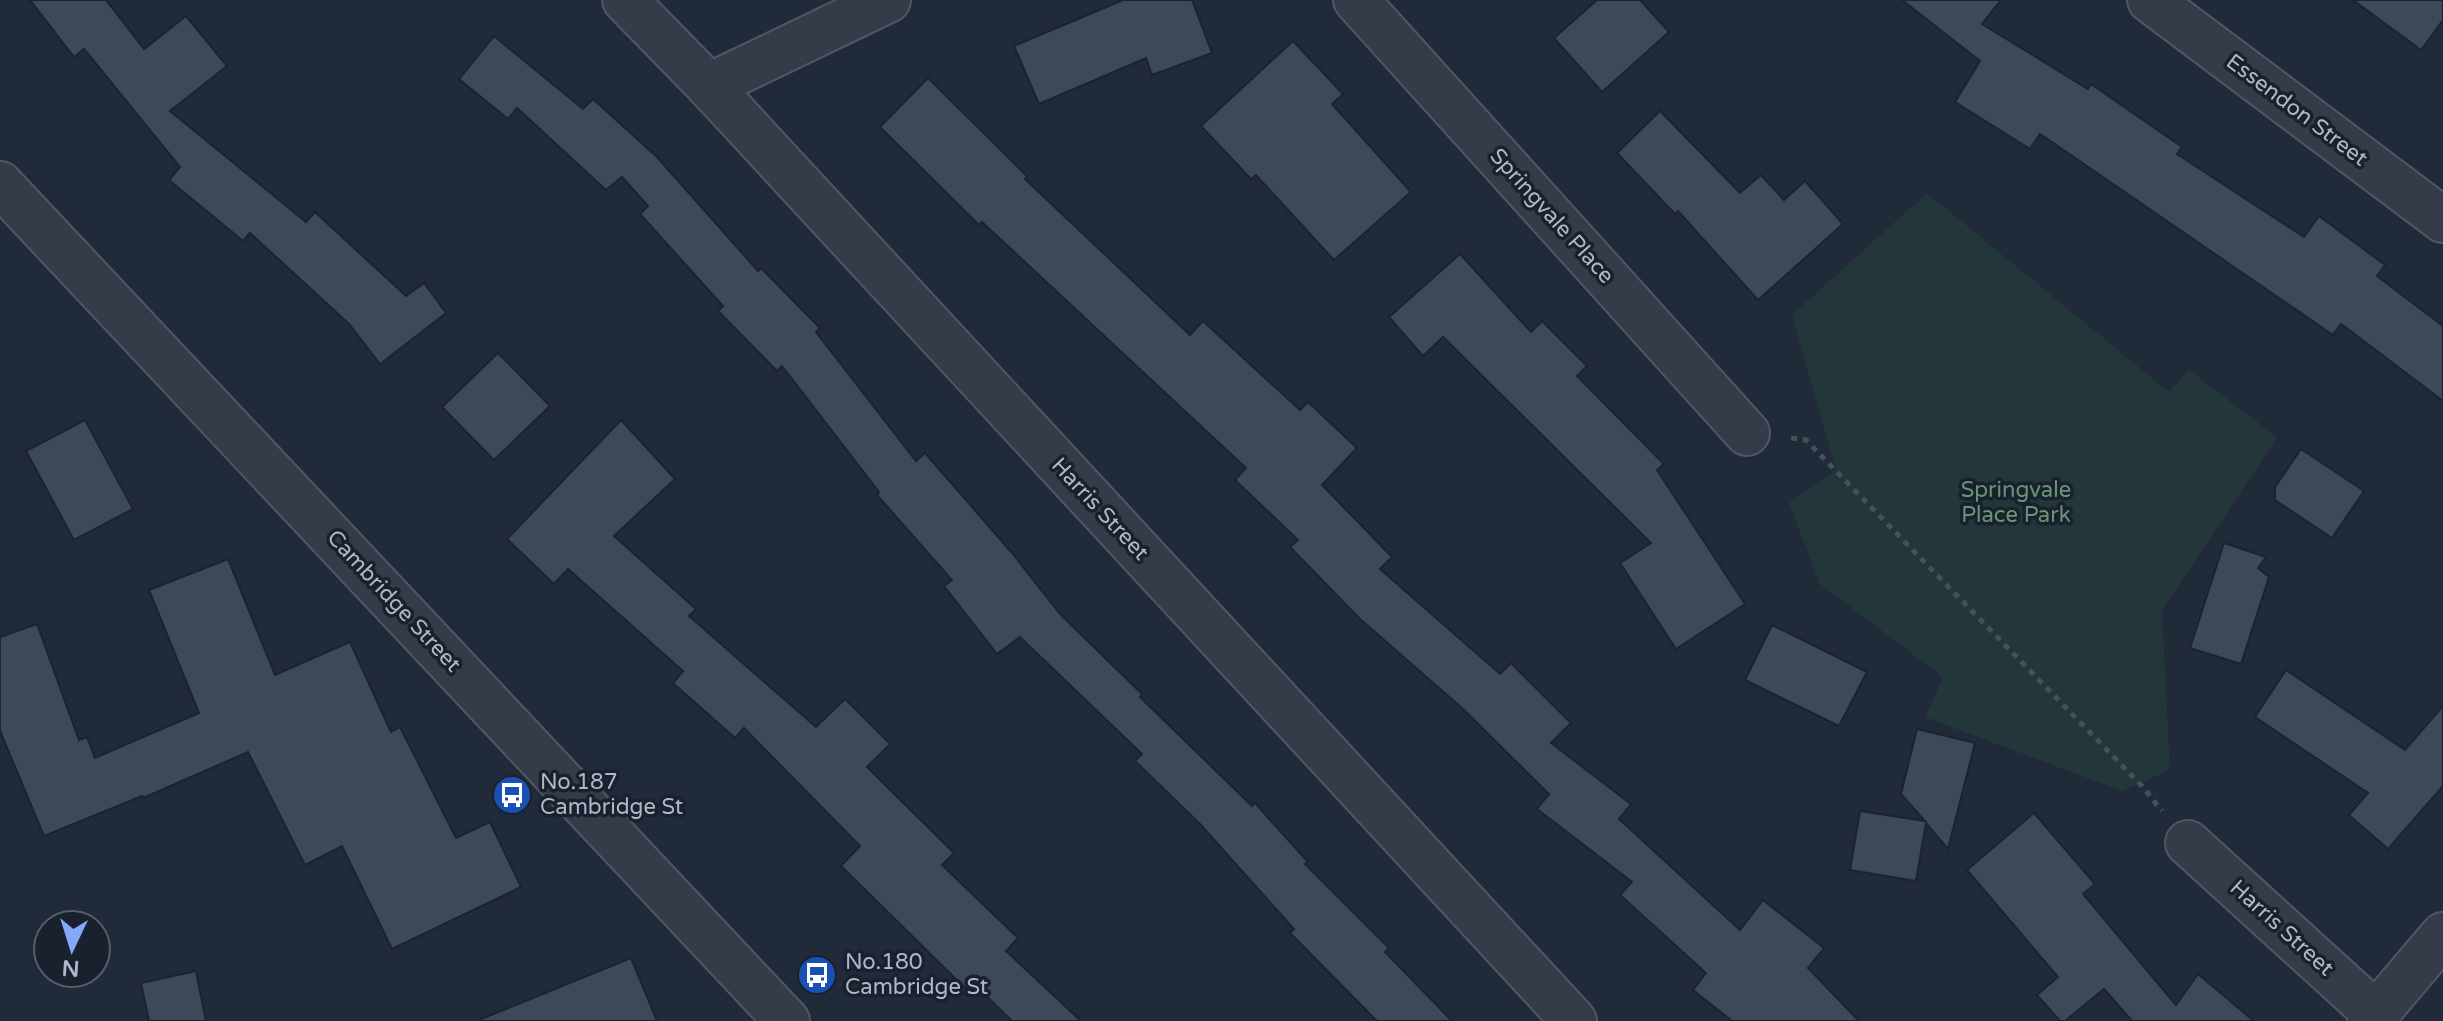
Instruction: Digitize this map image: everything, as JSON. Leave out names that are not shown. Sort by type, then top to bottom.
[{"type":"street","name":"Harris Street","points":[[625,0],[709,86],[1574,1021]]},
{"type":"street","points":[[709,86],[888,0]]},
{"type":"street","name":"Springvale Place","points":[[1356,0],[1747,433]]},
{"type":"street","name":"Essendon Street","points":[[2150,0],[2443,220]]},
{"type":"street","name":"Cambridge Street","points":[[0,184],[787,1021]]},
{"type":"street","name":"Harris Street","points":[[2188,843],[2373,1018],[2443,935]]},
{"type":"path","points":[[1747,433],[1806,440],[2142,786],[2188,843]]},
{"type":"green space","name":"Springvale Place Park","points":[[1927,193],[2169,392],[2189,370],[2277,437],[2162,610],[2170,770],[2122,791],[1925,717],[1943,677],[1820,584],[1789,503],[1836,470],[1792,315]]},
{"type":"building","points":[[30,0],[106,0],[144,49],[186,16],[227,66],[170,111],[306,222],[315,212],[406,296],[424,283],[446,313],[380,364],[349,324],[250,233],[243,241],[169,180],[180,167],[84,49],[74,57]]},
{"type":"building","points":[[1123,0],[1192,0],[1212,53],[1152,75],[1146,58],[1039,104],[1014,46]]},
{"type":"building","points":[[1597,0],[1640,0],[1669,32],[1602,92],[1554,38]]},
{"type":"building","points":[[1902,0],[2001,0],[1982,24],[2088,89],[2091,84],[2182,147],[2177,154],[2304,237],[2319,216],[2385,265],[2377,276],[2443,326],[2443,401],[2341,324],[2333,335],[2040,134],[2030,149],[1955,102],[1980,61]]},
{"type":"building","points":[[2353,0],[2443,0],[2443,20],[2421,50]]},
{"type":"building","points":[[494,36],[583,109],[593,99],[657,157],[758,271],[761,268],[820,328],[816,332],[916,461],[925,453],[1061,615],[1252,806],[1255,803],[1308,862],[1305,864],[1389,948],[1385,952],[1452,1021],[1377,1021],[1290,933],[1294,929],[1200,824],[1135,761],[1142,754],[1020,637],[997,654],[944,586],[952,580],[877,495],[879,492],[782,366],[777,371],[718,311],[723,306],[640,214],[648,206],[622,177],[606,190],[517,108],[508,119],[459,79]]},
{"type":"building","points":[[1293,41],[1343,94],[1332,104],[1411,192],[1334,260],[1256,175],[1251,179],[1201,126]]},
{"type":"building","points":[[928,78],[1027,176],[1025,179],[1190,335],[1203,321],[1300,410],[1308,402],[1357,448],[1322,485],[1392,557],[1380,569],[1500,674],[1511,663],[1571,723],[1551,743],[1631,804],[1619,819],[1740,930],[1763,900],[1824,948],[1808,968],[1859,1021],[1732,1021],[1693,990],[1706,973],[1620,895],[1632,882],[1537,809],[1549,794],[1463,709],[1359,618],[1290,547],[1298,540],[1235,480],[1246,468],[982,222],[979,225],[880,127]]},
{"type":"building","points":[[1660,111],[1740,193],[1761,175],[1784,200],[1805,181],[1843,224],[1758,300],[1678,211],[1675,214],[1617,153]]},
{"type":"building","points":[[1460,254],[1531,332],[1542,321],[1587,366],[1577,376],[1664,464],[1657,470],[1745,604],[1676,649],[1620,563],[1651,543],[1443,337],[1423,356],[1389,317]]},
{"type":"building","points":[[498,353],[550,406],[494,460],[442,407]]},
{"type":"building","points":[[85,420],[133,509],[74,540],[26,451]]},
{"type":"building","points":[[621,420],[675,479],[614,536],[696,609],[689,616],[816,727],[845,699],[890,744],[867,767],[954,853],[942,865],[1018,938],[1006,951],[1081,1021],[1012,1021],[974,984],[968,991],[841,866],[860,846],[744,728],[735,738],[673,683],[683,671],[568,569],[554,584],[507,539]]},
{"type":"building","points":[[2301,449],[2364,491],[2332,538],[2275,500],[2275,487]]},
{"type":"building","points":[[2224,543],[2266,557],[2258,568],[2269,577],[2241,664],[2190,648]]},
{"type":"building","points":[[228,559],[275,675],[350,642],[391,732],[400,727],[456,838],[490,822],[521,887],[392,949],[342,846],[305,865],[248,752],[143,798],[44,836],[0,731],[0,637],[37,624],[79,740],[87,737],[95,758],[199,713],[149,590]]},
{"type":"building","points":[[1772,625],[1867,672],[1839,726],[1745,680]]},
{"type":"building","points":[[2286,670],[2405,750],[2443,706],[2443,786],[2388,849],[2349,815],[2368,793],[2255,717]]},
{"type":"building","points":[[1917,729],[1975,743],[1948,849],[1926,823],[1916,881],[1850,870],[1860,811],[1925,821],[1901,794]]},
{"type":"building","points":[[2034,813],[2095,884],[2083,894],[2176,1005],[2198,974],[2254,1021],[2132,1021],[2104,989],[2065,1021],[2060,1021],[2037,995],[2058,977],[1967,870]]},
{"type":"building","points":[[631,958],[657,1021],[479,1021],[479,1020]]},
{"type":"building","points":[[196,971],[206,1021],[149,1021],[141,983]]},
{"type":"place","name":"No.187 Cambridge St","points":[[512,795]]},
{"type":"place","name":"No.180 Cambridge St","points":[[817,975]]}]
